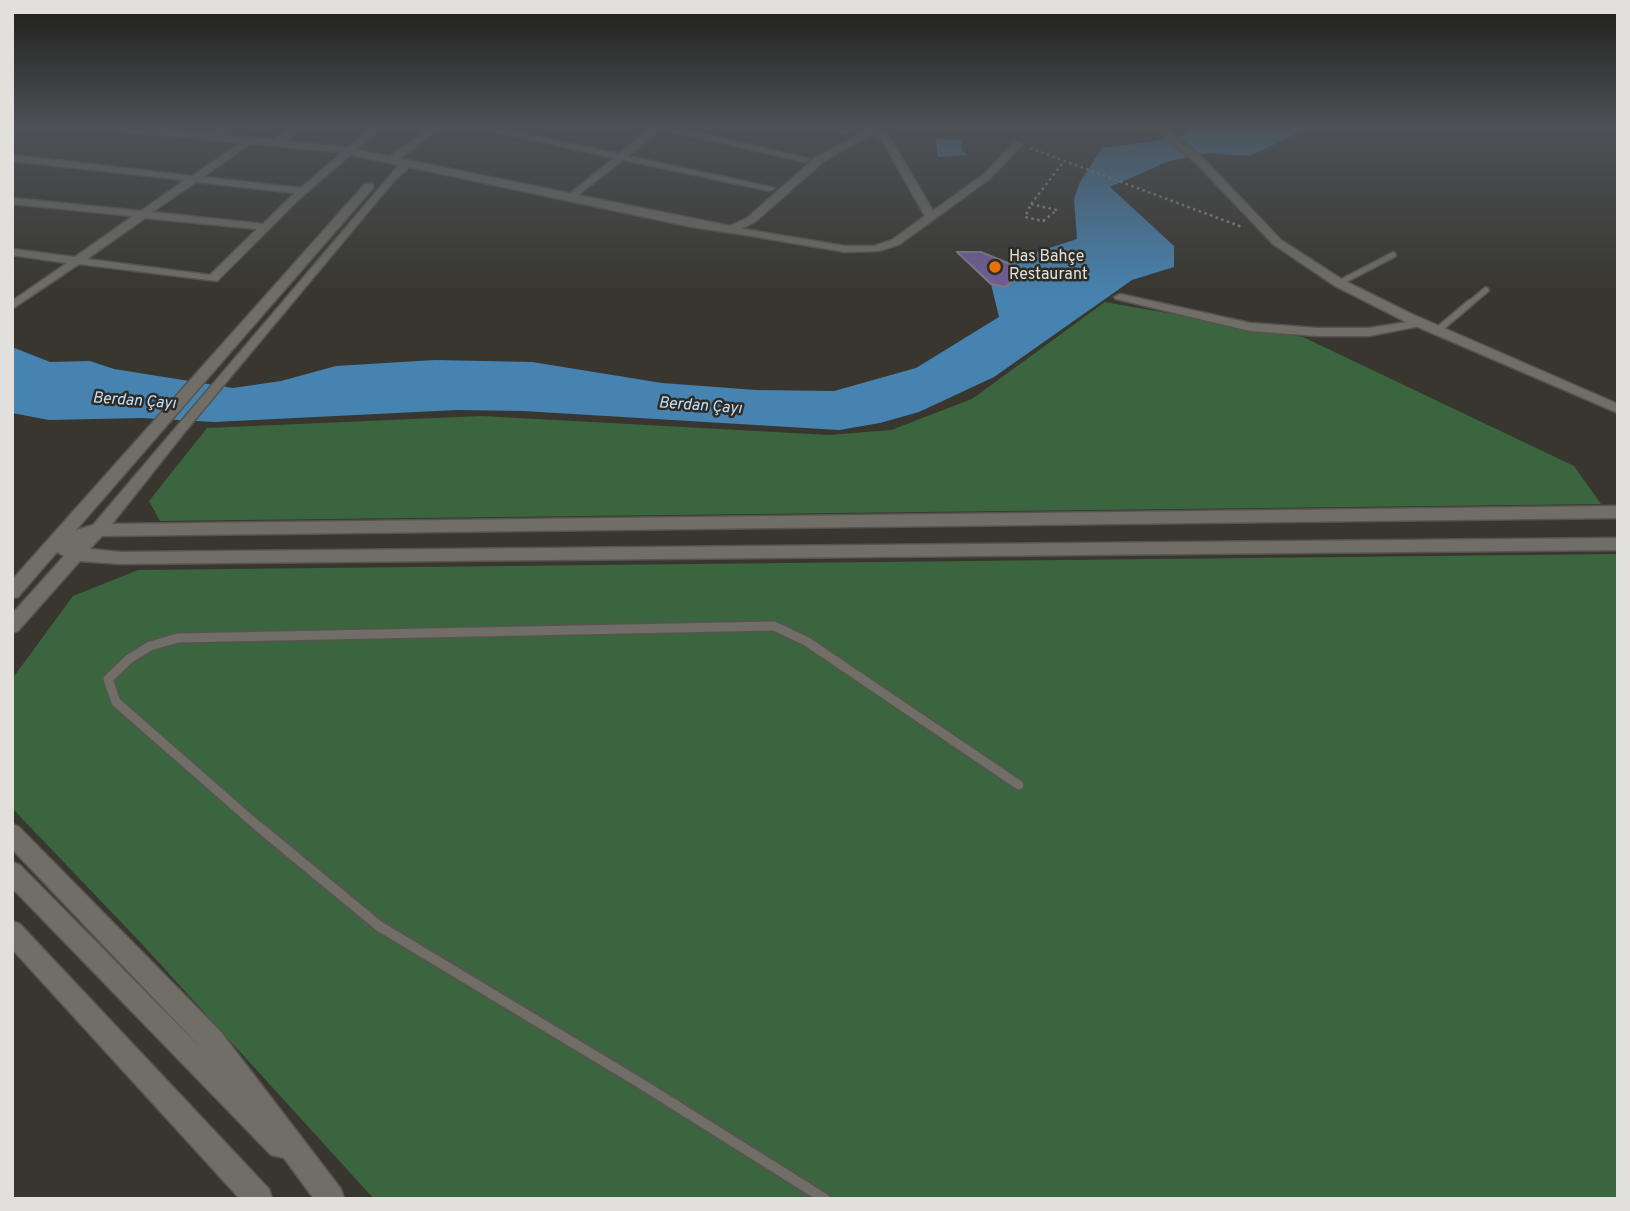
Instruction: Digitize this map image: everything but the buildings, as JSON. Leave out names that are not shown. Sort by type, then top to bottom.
[{"type":"street","points":[[12,306],[187,184]]},
{"type":"street","points":[[241,184],[303,191]]},
{"type":"street","points":[[12,252],[214,279],[311,184]]},
{"type":"street","points":[[12,592],[371,184]]},
{"type":"street","points":[[12,626],[120,505],[179,430],[224,380],[386,184]]},
{"type":"street","points":[[505,184],[702,225],[845,249],[875,249],[896,242],[977,184]]},
{"type":"street","points":[[570,198],[588,184]]},
{"type":"street","points":[[749,184],[770,188]]},
{"type":"street","points":[[702,225],[740,215],[775,184]]},
{"type":"street","points":[[732,230],[751,220],[792,184]]},
{"type":"street","points":[[912,184],[931,217]]},
{"type":"street","points":[[1221,184],[1277,242],[1339,283],[1420,323],[1618,409]]},
{"type":"street","points":[[12,201],[265,227]]},
{"type":"street","points":[[1120,298],[1197,317],[1277,329],[1368,332],[1420,323]]},
{"type":"street","points":[[54,543],[96,530],[1618,512]]},
{"type":"street","points":[[54,543],[74,554],[135,558],[1618,544]]},
{"type":"street","points":[[12,834],[212,1041],[331,1199]]},
{"type":"street","points":[[12,872],[331,1199]]},
{"type":"street","points":[[12,932],[252,1197]]},
{"type":"lane","points":[[1339,283],[1393,256]]},
{"type":"lane","points":[[1438,330],[1486,290]]},
{"type":"lane","points":[[825,1199],[640,1083],[379,926],[251,821],[116,702],[108,679],[150,646],[178,638],[774,626],[807,641],[1018,785]]},
{"type":"path","points":[[1031,205],[1057,210],[1043,221],[1025,217],[1031,205],[1047,184]]},
{"type":"path","points":[[1129,184],[1243,228]]},
{"type":"green space","points":[[1105,302],[1303,337],[1574,466],[1601,504],[160,521],[149,501],[207,428],[482,416],[829,435],[891,430],[972,399]]},
{"type":"green space","points":[[1618,554],[1618,1199],[374,1199],[141,943],[12,808],[12,679],[73,596],[138,570]]},
{"type":"water","name":"Berdan Çayı","points":[[1079,184],[1118,184],[1110,187],[1174,246],[1174,267],[1132,280],[994,377],[919,412],[880,423],[839,430],[523,411],[457,410],[214,422],[142,418],[49,420],[12,413],[12,347],[50,362],[90,361],[114,369],[233,388],[281,381],[336,366],[435,360],[532,362],[662,383],[756,390],[834,391],[916,368],[999,317],[991,284],[1005,287],[1027,271],[1006,262],[1077,239],[1074,199]]},
{"type":"place","name":"Has Bahçe Restaurant","points":[[995,267]]}]
